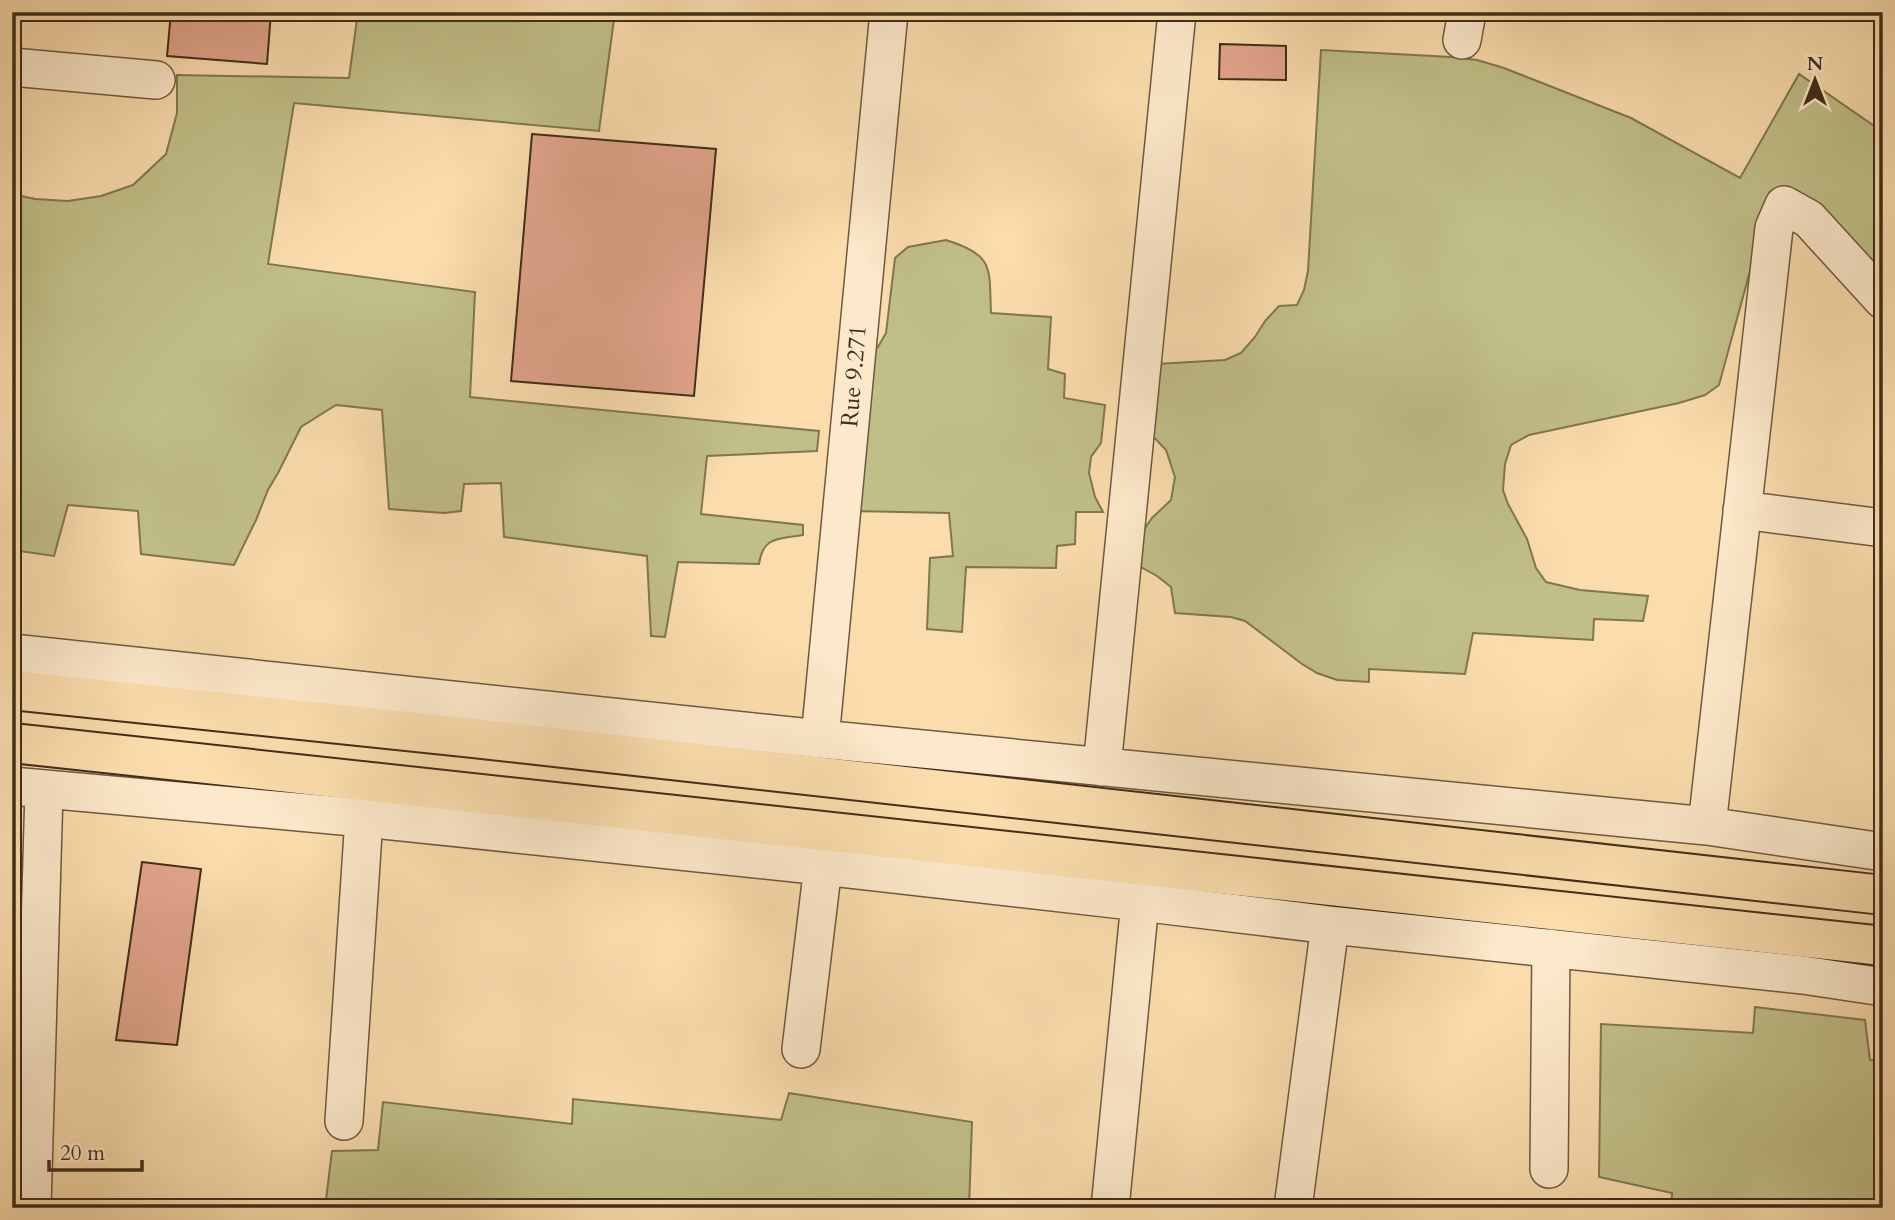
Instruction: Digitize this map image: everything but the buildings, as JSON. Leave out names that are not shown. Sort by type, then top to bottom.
[{"type":"highway","points":[[12,690],[501,741],[1883,895]]},
{"type":"highway","points":[[12,743],[1883,946]]},
{"type":"street","name":"Rue 9.271","points":[[820,739],[889,12]]},
{"type":"street","points":[[1102,767],[1177,12]]},
{"type":"street","points":[[12,67],[156,80]]},
{"type":"street","points":[[1707,826],[1774,228],[1784,205],[1809,219],[1883,300]]},
{"type":"street","points":[[1742,510],[1883,528]]},
{"type":"street","points":[[12,653],[820,739],[1707,826],[1883,852]]},
{"type":"street","points":[[32,1208],[28,788],[364,818],[823,866],[1329,925],[1803,975],[1883,987]]},
{"type":"street","points":[[344,1121],[364,818]]},
{"type":"street","points":[[801,1049],[823,866]]},
{"type":"street","points":[[1110,1208],[1140,902]]},
{"type":"street","points":[[1293,1208],[1329,925]]},
{"type":"street","points":[[1549,1169],[1551,948]]},
{"type":"shaded area","points":[[358,12],[615,12],[599,131],[294,103],[268,264],[475,292],[470,397],[819,431],[817,451],[707,456],[701,514],[803,525],[803,535],[774,540],[764,548],[759,564],[678,562],[665,637],[651,636],[647,556],[504,537],[501,483],[464,484],[461,511],[444,513],[389,509],[382,410],[336,405],[301,427],[268,490],[234,565],[141,554],[138,511],[68,505],[54,556],[12,550],[12,194],[35,199],[68,201],[101,196],[133,185],[166,154],[177,113],[177,75],[349,78]]},
{"type":"shaded area","points":[[1321,50],[1451,57],[1477,60],[1504,68],[1631,118],[1740,178],[1799,74],[1883,132],[1883,279],[1795,202],[1756,249],[1719,385],[1705,395],[1679,403],[1529,435],[1511,445],[1505,464],[1503,490],[1527,539],[1536,568],[1546,582],[1580,590],[1648,596],[1643,621],[1594,619],[1593,640],[1473,633],[1465,674],[1369,669],[1369,682],[1337,680],[1302,664],[1245,621],[1231,617],[1175,613],[1171,587],[1139,566],[1143,531],[1171,500],[1175,477],[1166,450],[1148,431],[1157,364],[1225,360],[1241,353],[1279,306],[1297,305],[1304,290],[1308,271]]},
{"type":"shaded area","points":[[946,240],[973,251],[986,265],[991,313],[1051,317],[1048,369],[1065,374],[1064,398],[1105,405],[1101,443],[1091,457],[1089,473],[1095,497],[1103,512],[1076,512],[1075,544],[1057,546],[1056,568],[966,567],[962,632],[927,629],[930,558],[953,556],[949,513],[853,511],[869,351],[878,347],[886,333],[895,258],[908,247]]},
{"type":"shaded area","points":[[1755,1007],[1865,1020],[1870,1060],[1883,1061],[1883,1208],[1671,1208],[1672,1193],[1599,1177],[1601,1024],[1753,1033]]},
{"type":"shaded area","points":[[789,1093],[972,1122],[969,1208],[325,1208],[332,1151],[378,1150],[383,1102],[572,1124],[573,1099],[781,1120]]}]
